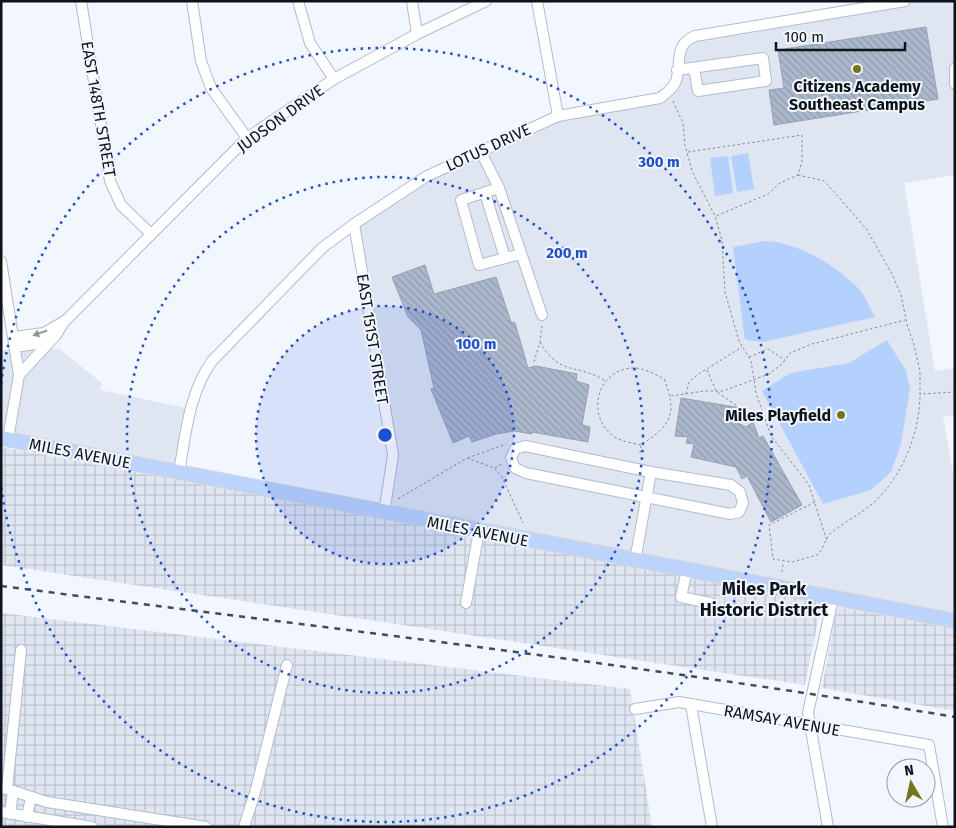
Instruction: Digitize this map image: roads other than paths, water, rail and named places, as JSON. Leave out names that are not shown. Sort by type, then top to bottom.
[{"type":"main road","name":"MILES AVENUE","points":[[4,439],[955,621]]},
{"type":"street","name":"EAST 148TH STREET","points":[[80,1],[110,181],[121,206],[150,233]]},
{"type":"street","points":[[192,1],[201,61],[211,88],[247,138]]},
{"type":"street","points":[[298,1],[310,43],[334,79]]},
{"type":"street","points":[[412,1],[417,34]]},
{"type":"street","name":"JUDSON DRIVE","points":[[19,375],[49,342],[64,322],[150,233],[247,138],[334,79],[417,34],[486,1]]},
{"type":"street","points":[[537,1],[558,116]]},
{"type":"street","name":"LOTUS DRIVE","points":[[179,472],[192,403],[201,376],[212,361],[322,248],[354,224],[427,176],[480,150],[558,116],[660,98],[676,82],[679,52],[688,39],[695,36],[905,1]]},
{"type":"street","points":[[677,70],[763,58],[766,81],[698,91],[694,68]]},
{"type":"street","points":[[955,68],[955,84]]},
{"type":"street","points":[[480,150],[499,188],[542,315]]},
{"type":"street","points":[[499,188],[461,200],[479,265],[521,254]]},
{"type":"street","points":[[484,193],[505,258]]},
{"type":"street","name":"EAST 151ST STREET","points":[[354,224],[393,455],[384,513]]},
{"type":"street","points":[[1,260],[19,375],[4,439]]},
{"type":"street","name":"JUDSON DRIVE","points":[[14,342],[44,332],[64,322]]},
{"type":"street","points":[[14,342],[49,342]]},
{"type":"street","points":[[525,446],[651,472],[731,485],[740,492],[743,503],[738,512],[730,514],[526,473],[516,468],[511,458],[515,449],[525,446]]},
{"type":"street","points":[[635,561],[651,472]]},
{"type":"street","points":[[466,603],[479,531]]},
{"type":"street","points":[[687,570],[681,597],[710,603]]},
{"type":"street","points":[[828,827],[808,713],[833,598]]},
{"type":"street","points":[[21,650],[6,813],[92,827]]},
{"type":"street","points":[[244,827],[256,789],[287,665]]},
{"type":"street","name":"RAMSAY AVENUE","points":[[635,708],[679,702],[929,745],[943,827]]},
{"type":"street","points":[[691,705],[712,827]]},
{"type":"street","points":[[7,789],[47,802],[206,827]]},
{"type":"street","points":[[27,817],[32,797]]},
{"type":"railway","points":[[1,586],[598,663],[955,717]]},
{"type":"place","name":"Citizens Academy Southeast Campus","points":[[857,69]]},
{"type":"place","name":"Miles Playfield","points":[[841,415]]},
{"type":"district","name":"Miles Park Historic District","points":[[764,599]]}]
